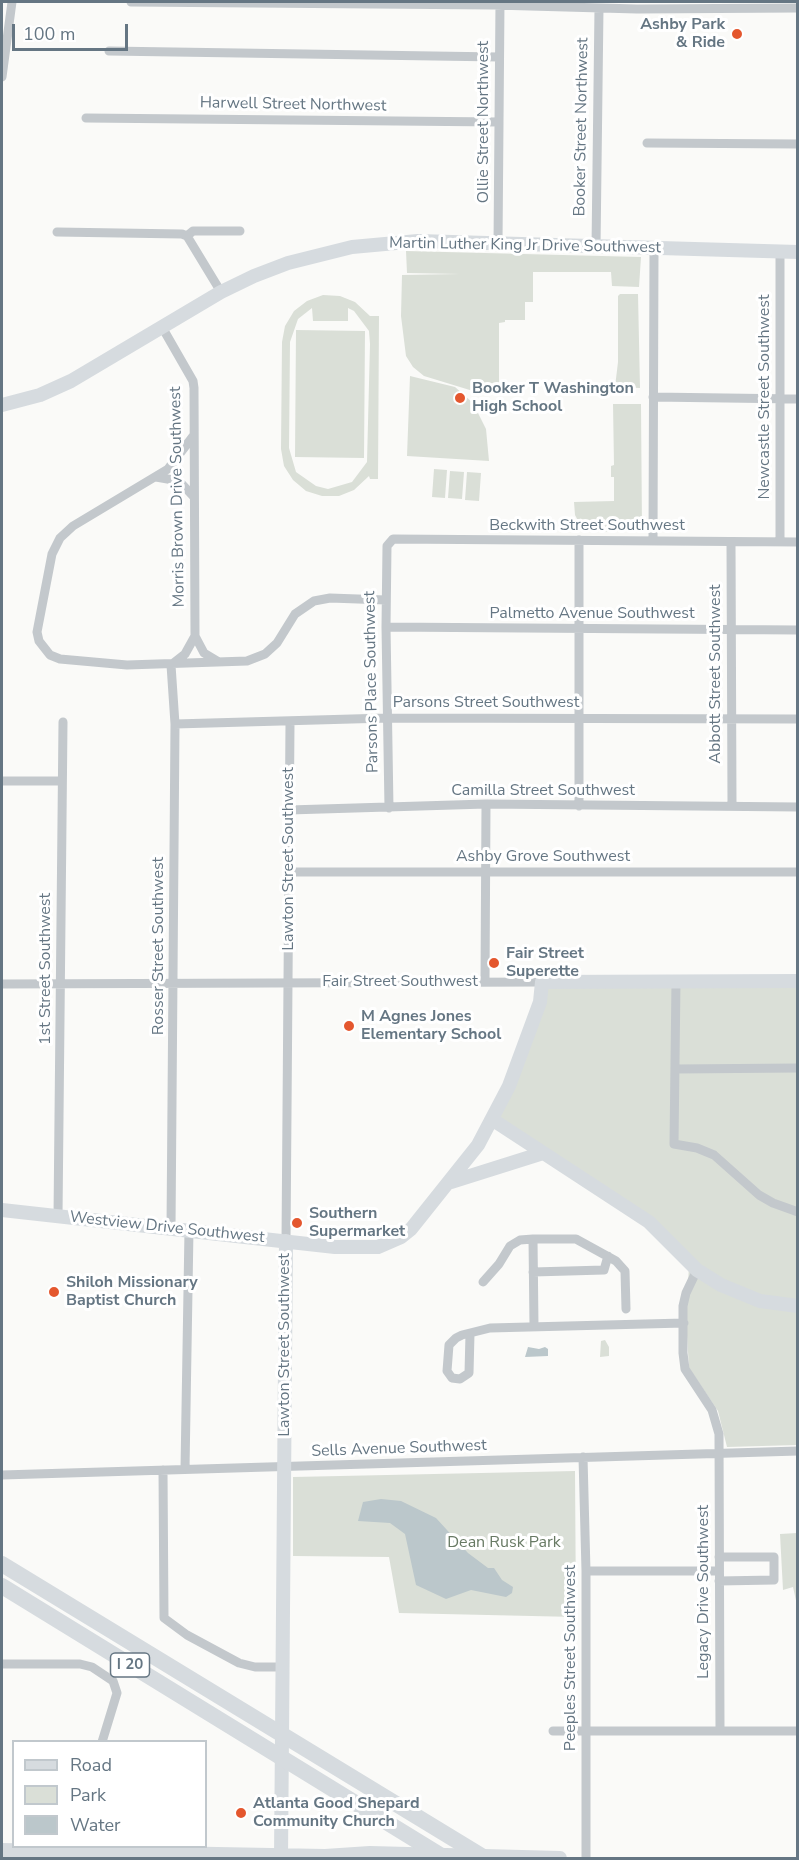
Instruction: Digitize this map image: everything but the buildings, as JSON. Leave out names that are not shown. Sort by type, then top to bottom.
[{"type":"highway","name":"I 20","points":[[2,1564],[307,1752],[485,1858]]},
{"type":"highway","name":"I 20","points":[[2,1586],[445,1858]]},
{"type":"street","points":[[2,77],[11,2]]},
{"type":"street","points":[[131,2],[500,3],[599,8],[798,8]]},
{"type":"street","name":"Ollie Street Northwest","points":[[498,244],[500,3]]},
{"type":"street","name":"Booker Street Northwest","points":[[596,247],[599,8]]},
{"type":"street","points":[[109,51],[500,57]]},
{"type":"street","name":"Harwell Street Northwest","points":[[86,118],[499,123]]},
{"type":"street","points":[[647,143],[798,144]]},
{"type":"street","points":[[57,232],[187,236],[193,231],[240,231]]},
{"type":"street","points":[[187,236],[221,292]]},
{"type":"street","name":"Martin Luther King Jr Drive Southwest","points":[[2,405],[40,395],[71,381],[221,292],[288,263],[352,247],[418,241],[654,250],[798,252]]},
{"type":"street","points":[[653,541],[654,250]]},
{"type":"street","name":"Newcastle Street Southwest","points":[[780,251],[780,542]]},
{"type":"street","name":"Morris Brown Drive Southwest","points":[[162,327],[193,381],[195,636]]},
{"type":"street","points":[[653,397],[798,399]]},
{"type":"street","points":[[194,435],[177,460],[156,477],[73,526],[60,538],[52,554],[37,632],[43,649],[60,659],[127,665],[247,661],[265,654],[277,643],[295,614],[314,602],[330,598],[386,600]]},
{"type":"street","points":[[156,477],[179,481],[194,497]]},
{"type":"street","name":"Beckwith Street Southwest","points":[[387,554],[387,546],[393,539],[798,542]]},
{"type":"street","points":[[579,540],[579,806]]},
{"type":"street","name":"Abbott Street Southwest","points":[[731,542],[732,806]]},
{"type":"street","name":"Parsons Place Southwest","points":[[387,554],[389,808]]},
{"type":"street","name":"Palmetto Avenue Southwest","points":[[386,627],[798,630]]},
{"type":"street","points":[[171,665],[185,654],[195,636]]},
{"type":"street","points":[[195,636],[204,653],[221,663]]},
{"type":"street","name":"Rosser Street Southwest","points":[[171,665],[175,724],[171,1228]]},
{"type":"street","name":"Parsons Street Southwest","points":[[175,724],[290,723],[387,718],[798,719]]},
{"type":"street","name":"1st Street Southwest","points":[[58,1215],[63,722]]},
{"type":"street","name":"Lawton Street Southwest","points":[[281,1857],[290,723]]},
{"type":"street","points":[[2,781],[62,781]]},
{"type":"street","points":[[486,804],[486,982]]},
{"type":"street","name":"Camilla Street Southwest","points":[[289,810],[486,804],[798,807]]},
{"type":"street","name":"Ashby Grove Southwest","points":[[289,872],[798,872]]},
{"type":"street","points":[[676,981],[675,1144],[697,1148],[714,1155],[773,1203],[798,1212]]},
{"type":"street","name":"Fair Street Southwest","points":[[2,984],[798,981]]},
{"type":"street","name":"Westview Drive Southwest","points":[[2,1210],[364,1248],[390,1243],[411,1229],[478,1145],[493,1120],[540,1002],[542,982]]},
{"type":"street","points":[[676,1069],[798,1068]]},
{"type":"street","points":[[493,1120],[649,1222],[697,1270],[740,1294],[760,1301],[798,1306]]},
{"type":"street","points":[[449,1183],[543,1153]]},
{"type":"street","points":[[185,1469],[189,1230]]},
{"type":"street","points":[[533,1239],[534,1326]]},
{"type":"street","points":[[483,1282],[499,1264],[510,1246],[520,1240],[576,1239],[608,1256],[625,1271],[626,1309]]},
{"type":"street","points":[[533,1272],[604,1270],[608,1256]]},
{"type":"street","points":[[697,1270],[686,1293],[685,1369],[712,1410],[717,1422],[719,1454]]},
{"type":"street","points":[[470,1334],[470,1373],[460,1379],[453,1378],[447,1371],[449,1345],[456,1338],[470,1334],[504,1326],[684,1323]]},
{"type":"street","name":"Sells Avenue Southwest","points":[[2,1474],[798,1451]]},
{"type":"street","name":"Legacy Drive Southwest","points":[[719,1454],[720,1731]]},
{"type":"street","name":"Peeples Street Southwest","points":[[583,1457],[586,1572],[586,1858]]},
{"type":"street","points":[[163,1470],[164,1618],[239,1663],[255,1667],[283,1667]]},
{"type":"street","points":[[719,1557],[774,1557],[774,1580],[719,1581]]},
{"type":"street","points":[[586,1572],[719,1571]]},
{"type":"street","points":[[2,1664],[80,1664],[104,1674],[113,1681],[117,1693],[103,1740]]},
{"type":"street","points":[[553,1731],[798,1731]]},
{"type":"street","points":[[2,1850],[281,1857],[560,1858]]},
{"type":"green space","points":[[406,251],[641,257],[639,287],[612,286],[611,272],[533,272],[533,302],[525,302],[525,320],[505,320],[499,323],[499,392],[473,391],[424,376],[413,367],[406,356],[401,316],[402,275],[460,274],[407,273]]},
{"type":"green space","points":[[638,294],[640,388],[615,387],[618,362],[618,296]]},
{"type":"green space","points":[[323,295],[340,296],[355,302],[370,316],[379,316],[378,479],[370,479],[369,476],[354,490],[339,496],[322,496],[306,491],[293,480],[284,466],[281,449],[282,342],[285,326],[294,311],[307,301]],"holes":[[[312,308],[313,321],[348,321],[348,308],[354,311],[369,331],[367,462],[352,482],[328,489],[316,486],[296,472],[289,448],[290,342],[298,319]]]},
{"type":"green space","points":[[296,330],[365,331],[364,458],[295,457]]},
{"type":"green space","points":[[410,376],[455,387],[473,403],[486,429],[489,461],[407,456]]},
{"type":"green space","points":[[613,404],[641,404],[642,531],[584,532],[575,515],[574,502],[614,501],[614,477],[611,477],[611,466],[614,465]]},
{"type":"green space","points":[[434,469],[447,470],[445,498],[432,497]]},
{"type":"green space","points":[[450,471],[464,472],[462,499],[448,498]]},
{"type":"green space","points":[[467,472],[481,473],[479,501],[465,500]]},
{"type":"green space","points":[[548,988],[797,988],[797,1445],[727,1447],[718,1411],[689,1368],[686,1319],[689,1266],[631,1214],[494,1125]]},
{"type":"green space","points":[[605,1340],[609,1347],[609,1356],[600,1357],[601,1341]]},
{"type":"green space","name":"Dean Rusk Park","points":[[575,1471],[576,1617],[399,1613],[389,1557],[293,1556],[293,1477]]},
{"type":"green space","points":[[798,1533],[797,1605],[793,1587],[783,1590],[780,1534]]},
{"type":"water","points":[[528,1347],[539,1349],[545,1347],[548,1349],[548,1356],[525,1357]]},
{"type":"water","points":[[381,1499],[401,1501],[436,1518],[468,1553],[488,1568],[494,1568],[502,1580],[513,1587],[512,1593],[506,1597],[471,1590],[446,1599],[416,1585],[405,1534],[390,1523],[358,1521],[363,1502]]},
{"type":"place","name":"Ashby Park & Ride","points":[[737,34]]},
{"type":"place","name":"Booker T Washington High School","points":[[460,398]]},
{"type":"place","name":"Fair Street Superette","points":[[494,963]]},
{"type":"place","name":"M Agnes Jones Elementary School","points":[[349,1026]]},
{"type":"place","name":"Southern Supermarket","points":[[297,1223]]},
{"type":"place","name":"Shiloh Missionary Baptist Church","points":[[54,1292]]},
{"type":"place","name":"Atlanta Good Shepard Community Church","points":[[241,1813]]}]
